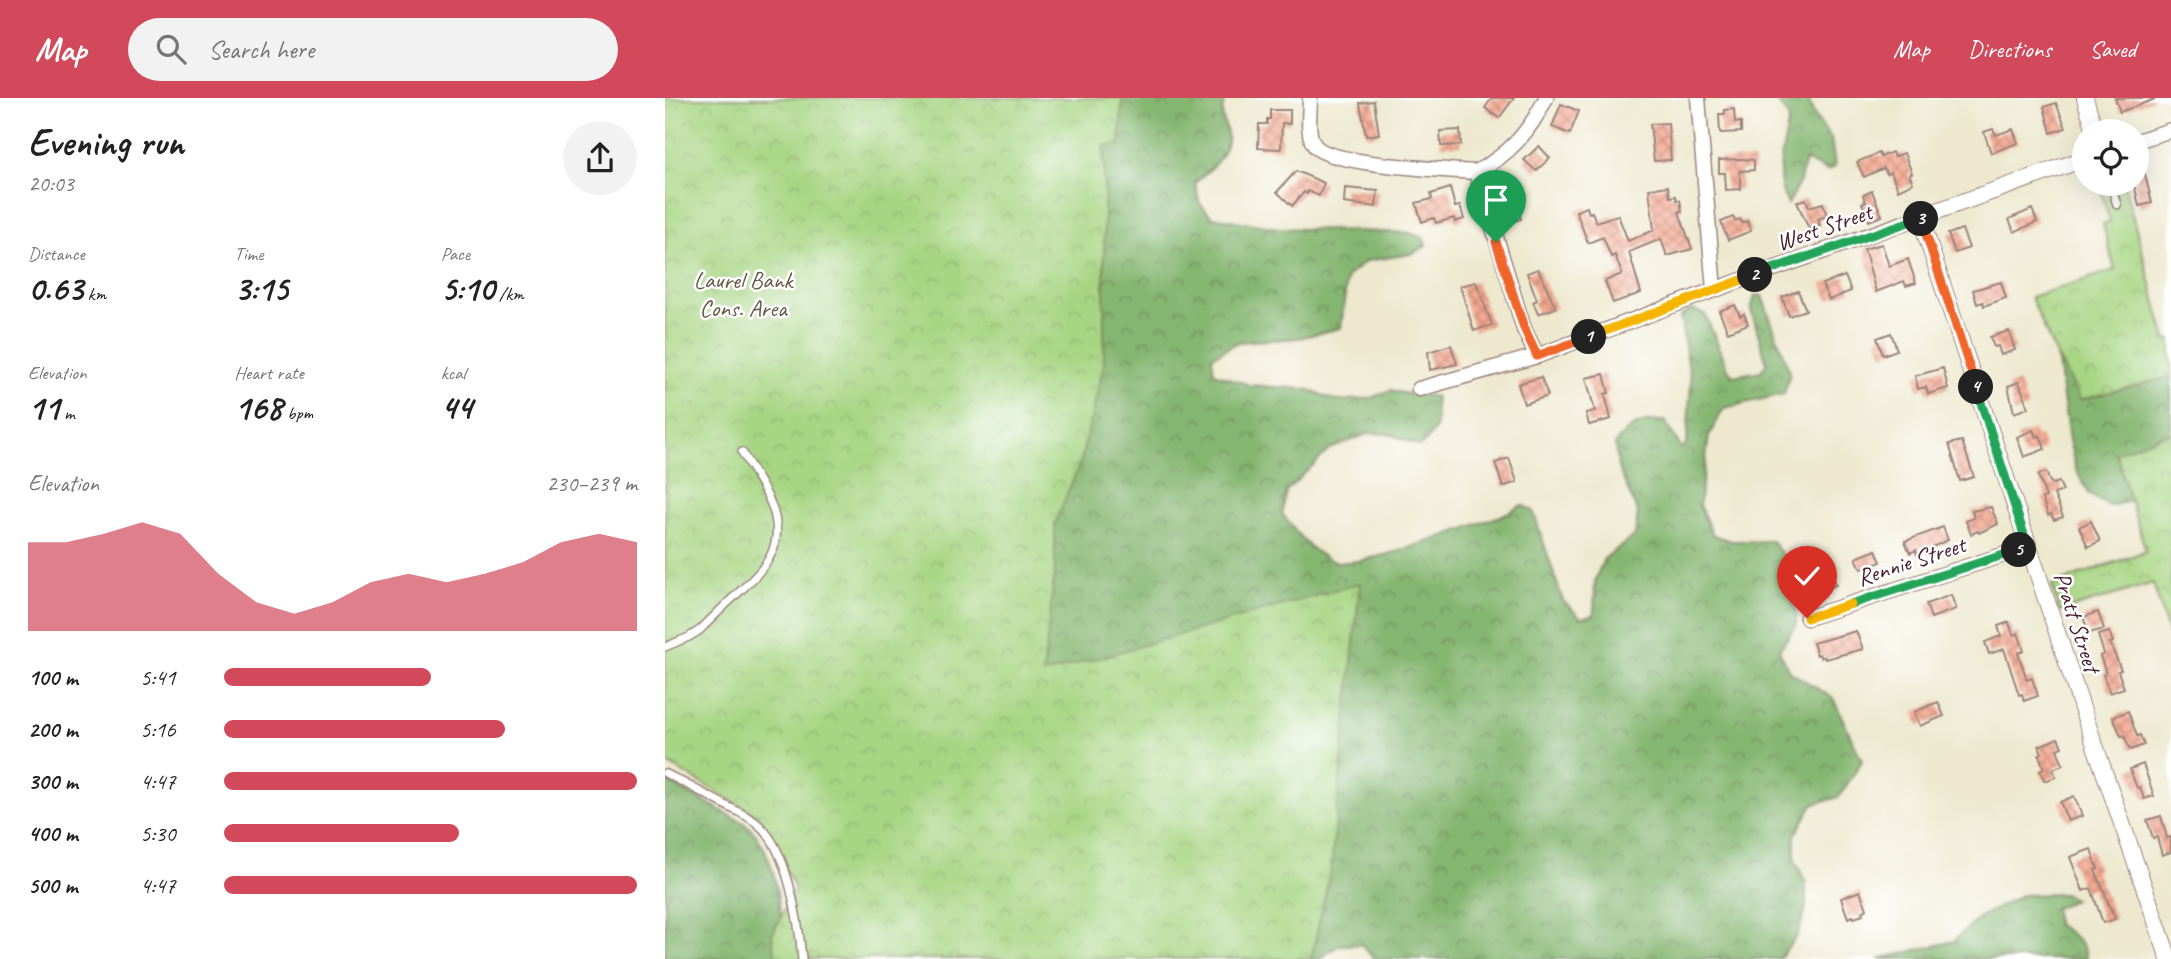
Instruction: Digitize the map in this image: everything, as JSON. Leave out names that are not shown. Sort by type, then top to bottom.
[{"type":"street","points":[[1310,98],[1311,137],[1314,146],[1321,151],[1356,161],[1476,172],[1495,162],[1517,142],[1546,98]]},
{"type":"street","points":[[1698,98],[1714,290]]},
{"type":"street","points":[[2085,98],[2091,119]]},
{"type":"street","points":[[2149,137],[2171,130]]},
{"type":"street","name":"West Street","points":[[1419,389],[1537,356],[1714,290],[2072,163]]},
{"type":"street","points":[[1476,172],[1524,328],[1537,356]]},
{"type":"street","name":"Pratt Street","points":[[1920,218],[2028,547],[2169,959]]},
{"type":"street","name":"Rennie Street","points":[[1807,618],[2028,547]]},
{"type":"lane","points":[[2114,196],[2117,205]]},
{"type":"lane","points":[[665,647],[689,638],[700,630],[760,573],[773,554],[776,540],[774,512],[742,452]]},
{"type":"lane","points":[[665,773],[762,827],[780,859],[790,889],[797,916],[802,959]]},
{"type":"green space","points":[[665,98],[1226,98],[1222,111],[1227,131],[1225,148],[1214,165],[1195,183],[1200,204],[1212,217],[1278,228],[1410,233],[1423,238],[1426,246],[1411,254],[1366,261],[1347,277],[1341,328],[1299,338],[1238,342],[1212,357],[1214,373],[1249,385],[1307,389],[1337,401],[1371,398],[1391,390],[1436,397],[1435,428],[1420,446],[1390,434],[1369,433],[1330,449],[1286,491],[1282,514],[1317,553],[1333,561],[1347,562],[1415,546],[1501,516],[1522,505],[1533,511],[1563,601],[1581,618],[1594,615],[1595,580],[1604,559],[1635,535],[1638,513],[1618,467],[1615,444],[1631,428],[1643,423],[1665,421],[1681,448],[1687,444],[1691,381],[1680,317],[1691,309],[1705,314],[1733,376],[1761,371],[1767,363],[1751,310],[1755,295],[1762,296],[1790,373],[1784,394],[1724,408],[1709,435],[1699,505],[1713,535],[1731,541],[1772,541],[1783,556],[1786,585],[1796,609],[1796,625],[1779,650],[1789,671],[1833,698],[1862,761],[1839,797],[1813,804],[1795,835],[1795,861],[1806,883],[1806,908],[1798,934],[1779,959],[1374,959],[1362,945],[1339,945],[1319,959],[1028,959]]},
{"type":"green space","name":"Laurel Bank Cons. Area","points":[[665,98],[1122,98],[1120,144],[1104,146],[1104,364],[1081,460],[1055,524],[1055,569],[1043,674],[1360,583],[1331,868],[1311,959],[776,959],[772,935],[795,889],[776,848],[757,815],[665,762]]},
{"type":"green space","points":[[1775,98],[1808,98],[1813,113],[1831,139],[1835,167],[1827,171],[1805,160],[1800,181],[1788,204],[1783,194],[1780,173],[1789,119]]},
{"type":"green space","points":[[2102,196],[2127,196],[2166,340],[2171,340],[2171,381],[2169,377],[2080,400],[2031,297],[2115,270],[2103,224],[2110,222]]},
{"type":"green space","points":[[2103,224],[2166,340],[2171,340],[2171,631],[2168,632],[2153,583],[2059,612],[2052,585],[2146,551],[2131,501],[2109,506],[2090,495],[2076,470],[2057,355],[2031,297],[2115,270]]},
{"type":"green space","points":[[2171,432],[2171,642],[2153,583],[2059,612],[2052,585],[2146,552],[2116,453]]},
{"type":"green space","points":[[665,780],[746,824],[757,837],[772,869],[786,959],[665,959]]},
{"type":"green space","points":[[2066,894],[2074,900],[2055,908],[2056,924],[2080,943],[2086,959],[1879,959],[1954,941],[1978,918],[2022,895]]},
{"type":"building","points":[[1492,98],[1514,98],[1499,118],[1485,108]]},
{"type":"building","points":[[2115,98],[2154,98],[2155,99],[2120,112]]},
{"type":"building","points":[[1374,101],[1379,134],[1366,136],[1360,103]]},
{"type":"building","points":[[2056,103],[2066,128],[2051,133],[2044,107]]},
{"type":"building","points":[[1561,104],[1579,111],[1570,134],[1552,127]]},
{"type":"building","points":[[1734,109],[1735,123],[1741,122],[1741,132],[1720,133],[1719,114]]},
{"type":"building","points":[[1270,110],[1290,110],[1290,124],[1282,123],[1281,149],[1258,148],[1259,124],[1267,124]]},
{"type":"building","points":[[1668,123],[1671,160],[1654,161],[1650,124]]},
{"type":"building","points":[[1993,129],[1996,135],[2013,129],[2018,143],[1991,153],[1984,132]]},
{"type":"building","points":[[1460,130],[1461,145],[1441,146],[1440,131]]},
{"type":"building","points":[[1539,146],[1550,158],[1536,171],[1524,160]]},
{"type":"building","points":[[1892,152],[1894,157],[1904,153],[1912,173],[1909,174],[1913,183],[1898,190],[1891,172],[1887,174],[1884,168],[1864,177],[1857,162],[1879,153],[1881,157]]},
{"type":"building","points":[[1719,160],[1754,160],[1754,170],[1740,171],[1741,189],[1726,190],[1725,173],[1719,173]]},
{"type":"building","points":[[1296,171],[1324,183],[1319,196],[1304,192],[1292,206],[1277,192]]},
{"type":"building","points":[[1668,186],[1670,197],[1676,196],[1677,200],[1680,200],[1682,211],[1679,212],[1692,249],[1667,256],[1661,239],[1629,252],[1641,293],[1613,303],[1605,281],[1622,274],[1615,255],[1611,257],[1603,237],[1588,243],[1576,211],[1587,207],[1596,222],[1618,215],[1628,241],[1654,230],[1649,189]]},
{"type":"building","points":[[1345,188],[1378,191],[1376,207],[1344,203]]},
{"type":"building","points":[[1450,188],[1455,207],[1460,206],[1464,219],[1455,222],[1454,218],[1436,223],[1434,218],[1422,222],[1416,203],[1432,199],[1431,194]]},
{"type":"building","points":[[1513,189],[1521,219],[1507,223],[1503,209],[1499,210],[1496,199],[1500,198],[1498,193]]},
{"type":"building","points":[[1872,191],[1882,216],[1869,221],[1862,203],[1866,202],[1863,195]]},
{"type":"building","points":[[2149,191],[2152,203],[2139,206],[2137,196],[2149,196]]},
{"type":"building","points":[[1806,199],[1809,207],[1823,203],[1827,216],[1818,219],[1820,225],[1809,229],[1797,202]]},
{"type":"building","points":[[2032,209],[2037,222],[2014,232],[2009,219]]},
{"type":"building","points":[[1733,217],[1735,221],[1740,219],[1742,223],[1747,221],[1751,231],[1728,240],[1721,222]]},
{"type":"building","points":[[1962,229],[1969,248],[1955,253],[1948,234]]},
{"type":"building","points":[[1882,244],[1889,266],[1908,259],[1916,283],[1906,286],[1904,281],[1876,292],[1864,249]]},
{"type":"building","points":[[1538,269],[1556,308],[1538,314],[1533,302],[1537,300],[1527,273]]},
{"type":"building","points":[[1845,276],[1851,291],[1829,300],[1822,284]]},
{"type":"building","points":[[1476,282],[1492,325],[1474,331],[1460,286]]},
{"type":"building","points":[[2001,282],[2006,298],[1984,306],[1983,302],[1977,304],[1973,290]]},
{"type":"building","points":[[1798,291],[1806,310],[1789,316],[1782,297]]},
{"type":"building","points":[[1735,305],[1740,316],[1744,314],[1748,324],[1728,332],[1719,311]]},
{"type":"building","points":[[2009,331],[2015,350],[2001,355],[1998,346],[1994,347],[1990,337]]},
{"type":"building","points":[[1891,333],[1897,350],[1883,355],[1877,338]]},
{"type":"building","points":[[1451,345],[1457,364],[1430,370],[1428,352]]},
{"type":"building","points":[[1943,368],[1948,388],[1928,394],[1926,387],[1918,389],[1915,376]]},
{"type":"building","points":[[1604,374],[1611,419],[1589,425],[1586,413],[1595,411],[1586,378]]},
{"type":"building","points":[[1541,377],[1548,396],[1524,404],[1518,384]]},
{"type":"building","points":[[2019,382],[2028,408],[2014,413],[2008,386]]},
{"type":"building","points":[[2033,430],[2036,437],[2040,436],[2045,449],[2024,457],[2017,437]]},
{"type":"building","points":[[1962,441],[1974,477],[1960,481],[1949,444]]},
{"type":"building","points":[[1509,458],[1517,482],[1503,487],[1495,463]]},
{"type":"building","points":[[2046,472],[2050,482],[2059,482],[2063,491],[2054,494],[2063,517],[2054,520],[2051,514],[2048,515],[2042,498],[2046,497],[2038,475]]},
{"type":"building","points":[[1991,507],[1998,524],[1971,534],[1966,521],[1974,518],[1972,511]]},
{"type":"building","points":[[2091,521],[2100,541],[2088,547],[2079,527]]},
{"type":"building","points":[[1943,527],[1948,540],[1917,554],[1916,550],[1910,553],[1905,541]]},
{"type":"building","points":[[1876,550],[1881,562],[1861,569],[1856,558]]},
{"type":"building","points":[[1830,570],[1836,585],[1818,592],[1816,587],[1797,594],[1793,584]]},
{"type":"building","points":[[1951,595],[1956,609],[1931,618],[1926,604]]},
{"type":"building","points":[[2098,612],[2104,629],[2089,633],[2083,617]]},
{"type":"building","points":[[2009,622],[2013,635],[2018,633],[2024,651],[2018,653],[2027,680],[2032,678],[2038,696],[2024,701],[2022,694],[2019,695],[2004,649],[1989,654],[1985,642],[2001,636],[1998,626]]},
{"type":"building","points":[[1856,631],[1863,649],[1825,659],[1824,656],[1821,658],[1817,655],[1813,643]]},
{"type":"building","points":[[2109,632],[2124,688],[2110,693],[2103,675],[2106,673],[2100,656],[2104,654],[2098,635]]},
{"type":"building","points":[[1938,702],[1944,716],[1920,726],[1914,712]]},
{"type":"building","points":[[2128,711],[2137,736],[2140,735],[2144,745],[2130,750],[2113,717]]},
{"type":"building","points":[[2058,738],[2062,747],[2057,749],[2063,765],[2053,769],[2056,777],[2045,781],[2040,771],[2044,769],[2039,746]]},
{"type":"building","points":[[2143,764],[2154,796],[2144,799],[2130,769]]},
{"type":"building","points":[[2074,796],[2082,816],[2068,821],[2060,802]]},
{"type":"building","points":[[2161,816],[2167,838],[2171,837],[2171,852],[2162,855],[2157,837],[2153,838],[2147,820]]},
{"type":"building","points":[[2091,849],[2098,869],[2095,870],[2115,919],[2103,923],[2091,888],[2083,891],[2070,857]]},
{"type":"building","points":[[1860,891],[1867,909],[1862,912],[1863,915],[1848,918],[1841,898]]},
{"type":"route","points":[[1496,242],[1524,328],[1537,356],[1920,218],[2028,547],[1807,618]]}]
